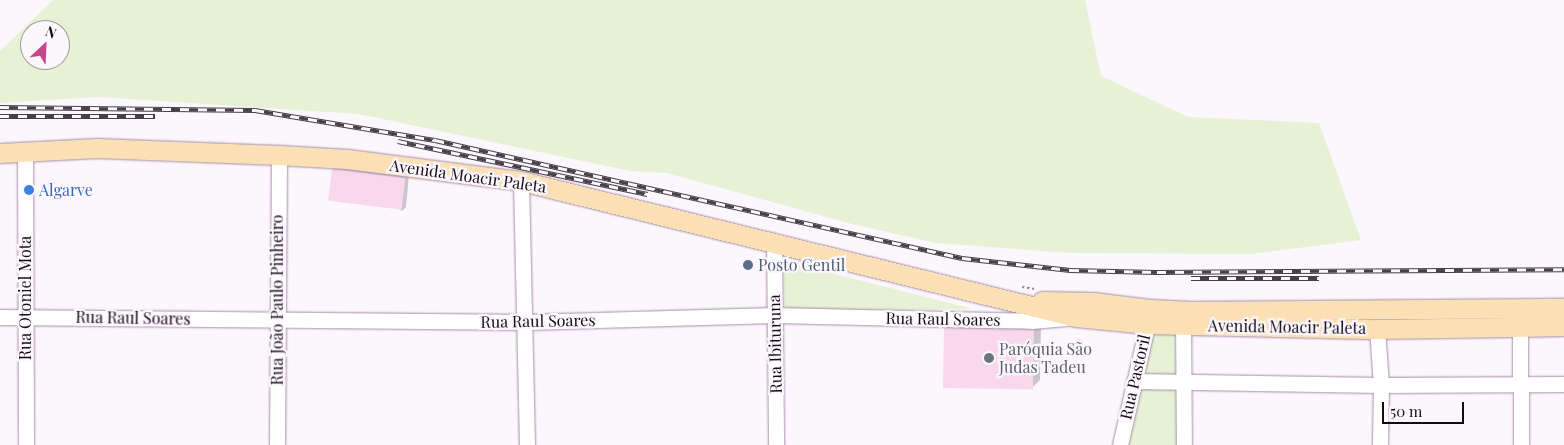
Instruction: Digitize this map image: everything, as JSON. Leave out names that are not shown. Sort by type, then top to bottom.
[{"type":"main road","name":"Avenida Moacir Paleta","points":[[0,153],[97,148],[279,154],[347,159],[521,181],[774,243],[1014,293],[1093,302],[1149,317]]},
{"type":"main road","name":"Avenida Moacir Paleta","points":[[1014,293],[1076,317],[1184,318],[1377,329],[1564,326]]},
{"type":"main road","name":"Avenida Moacir Paleta","points":[[1184,318],[1564,308]]},
{"type":"street","name":"Rua Otoniel Mota","points":[[25,151],[26,445]]},
{"type":"street","name":"Rua João Paulo Pinheiro","points":[[277,445],[276,320],[279,154]]},
{"type":"street","points":[[521,181],[526,322],[527,445]]},
{"type":"street","name":"Rua Ibituruna","points":[[774,243],[776,445]]},
{"type":"street","name":"Rua Raul Soares","points":[[0,317],[526,322],[775,316],[1032,321],[1076,317]]},
{"type":"street","name":"Rua Pastoril","points":[[1120,445],[1149,317]]},
{"type":"street","points":[[1184,318],[1184,445]]},
{"type":"street","points":[[1520,327],[1521,445]]},
{"type":"street","points":[[1377,329],[1382,385],[1380,445]]},
{"type":"street","points":[[1134,382],[1382,385],[1564,384]]},
{"type":"path","points":[[1014,293],[1042,290]]},
{"type":"green space","points":[[53,0],[1085,0],[1101,76],[1188,117],[1319,123],[1361,240],[1251,254],[1070,253],[936,243],[852,224],[667,173],[630,171],[359,114],[99,97],[0,103],[0,51],[20,32],[20,70],[70,70],[70,20],[32,20]]},
{"type":"green space","points":[[783,261],[973,309],[785,311]]},
{"type":"green space","points":[[1148,325],[1182,327],[1182,383],[1135,380]]},
{"type":"green space","points":[[1135,383],[1182,386],[1179,445],[1123,445]]},
{"type":"building","points":[[332,169],[405,178],[402,210],[328,201]]},
{"type":"building","name":"Paróquia São Judas Tadeu","points":[[944,328],[1034,330],[1033,390],[943,388]]},
{"type":"railway","points":[[0,107],[255,110],[435,140],[962,258],[1070,270],[1157,272],[1564,269]]},
{"type":"railway","points":[[0,116],[155,116]]},
{"type":"railway","points":[[398,141],[647,194]]},
{"type":"railway","points":[[1191,278],[1319,278]]},
{"type":"place","name":"Algarve","points":[[29,190]]},
{"type":"place","name":"Posto Gentil","points":[[748,265]]},
{"type":"place","name":"Paróquia São Judas Tadeu","points":[[989,358]]}]
